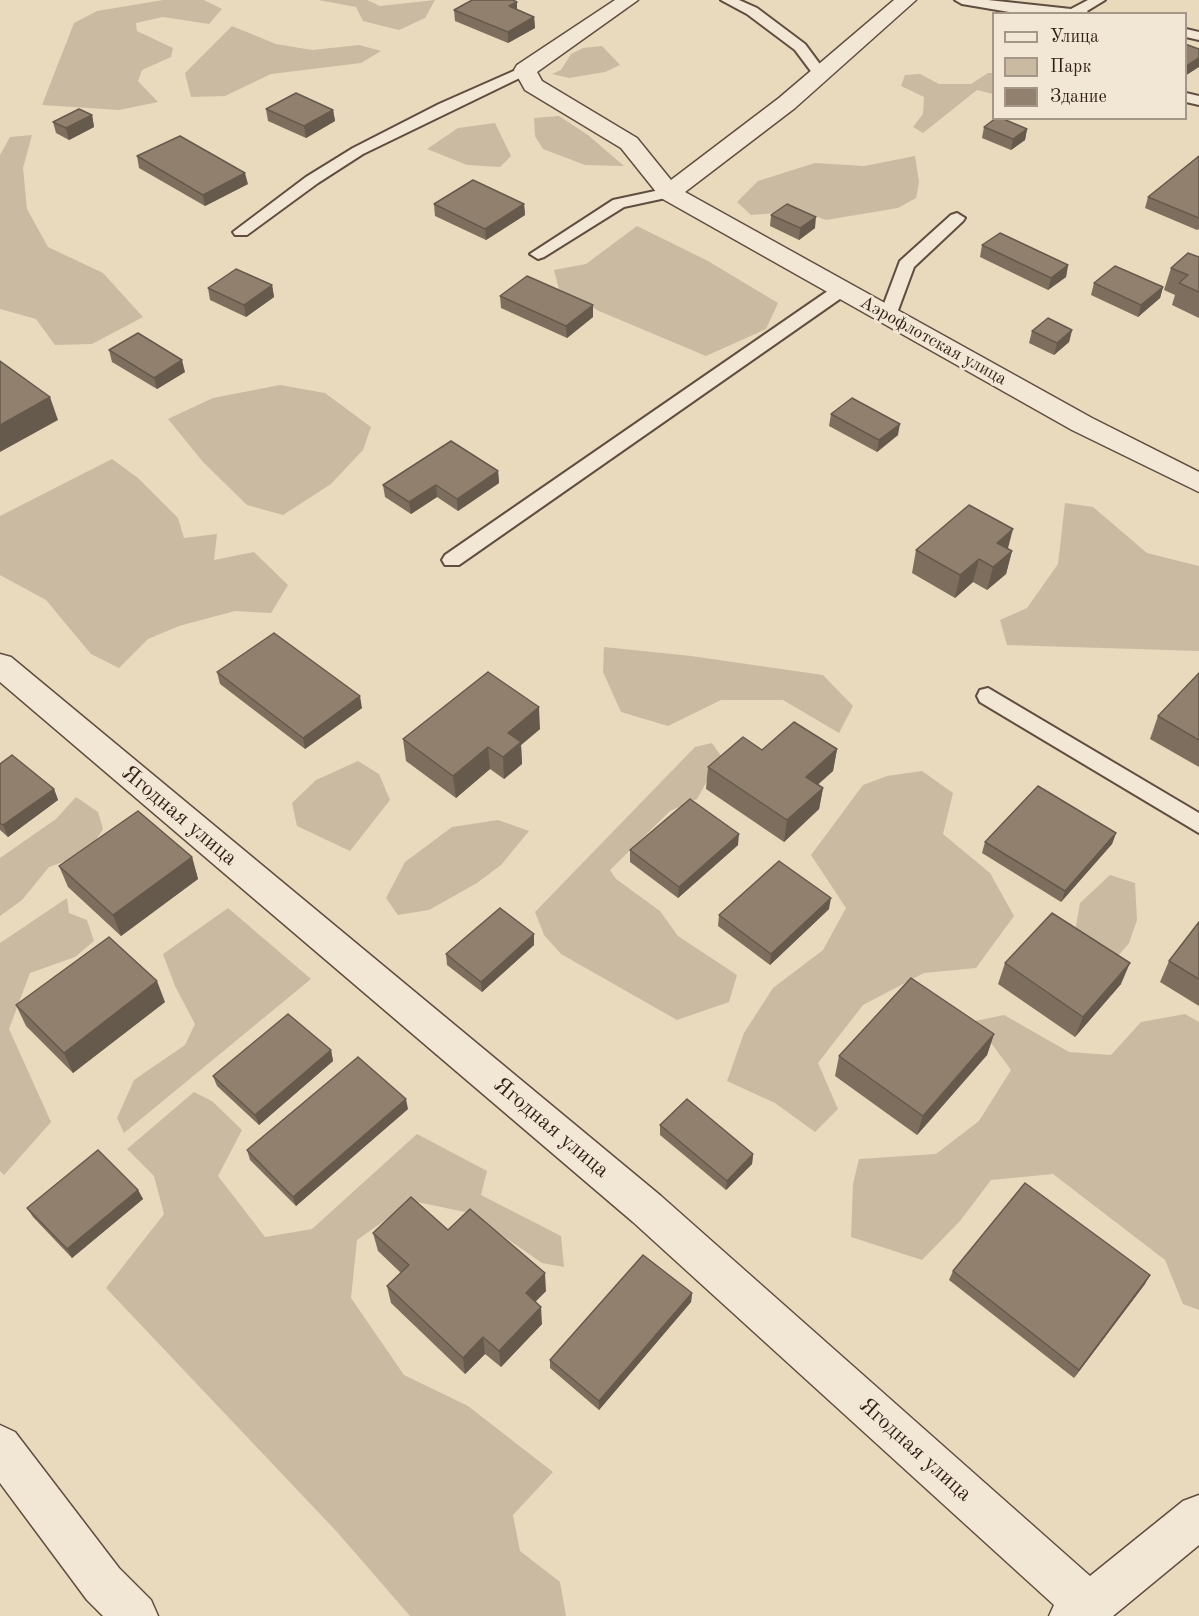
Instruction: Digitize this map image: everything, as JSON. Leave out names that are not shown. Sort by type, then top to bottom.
[{"type":"street","points":[[628,0],[525,70],[533,85],[629,143],[669,193],[821,75],[906,0]]},
{"type":"street","name":"Аэрофлотская улица","points":[[669,193],[1082,424],[1199,483]]},
{"type":"street","name":"Ягодная улица","points":[[0,665],[647,1209],[1081,1611]]},
{"type":"street","points":[[0,1447],[103,1584],[135,1616]]},
{"type":"street","points":[[1081,1611],[1199,1517]]},
{"type":"lane","points":[[728,0],[752,11],[800,47],[821,75]]},
{"type":"lane","points":[[962,0],[1032,12]]},
{"type":"lane","points":[[1080,12],[1098,0]]},
{"type":"lane","points":[[241,232],[312,180],[358,151],[444,107],[525,70]]},
{"type":"lane","points":[[538,254],[619,203],[669,193]]},
{"type":"lane","points":[[888,317],[906,265],[957,218]]},
{"type":"lane","points":[[453,560],[841,290]]},
{"type":"lane","points":[[988,696],[1199,824]]},
{"type":"green space","points":[[163,0],[204,0],[222,9],[209,24],[163,17],[136,23],[137,31],[173,48],[171,57],[142,70],[138,81],[158,102],[119,110],[42,105],[74,23],[97,11]]},
{"type":"green space","points":[[318,0],[367,0],[380,6],[435,0],[425,18],[399,30],[363,21],[356,7]]},
{"type":"green space","points":[[232,26],[276,44],[312,50],[359,45],[381,51],[361,63],[271,74],[225,96],[191,97],[185,73]]},
{"type":"green space","points":[[602,46],[620,65],[605,72],[569,78],[552,74],[561,70],[571,54],[583,48]]},
{"type":"green space","points":[[988,73],[992,73],[992,94],[977,90],[923,133],[913,127],[923,114],[924,97],[901,86],[905,75],[920,74],[939,84],[971,84]]},
{"type":"green space","points":[[559,116],[588,135],[624,166],[585,165],[543,149],[535,136],[534,118]]},
{"type":"green space","points":[[495,123],[511,156],[500,167],[467,165],[427,149],[458,128]]},
{"type":"green space","points":[[32,135],[23,168],[27,209],[48,247],[103,273],[143,317],[92,344],[55,345],[36,319],[0,309],[0,155],[10,137]]},
{"type":"green space","points":[[915,156],[919,182],[916,198],[898,208],[826,220],[802,211],[751,215],[737,202],[758,181],[815,163],[864,166]]},
{"type":"green space","points":[[637,226],[708,261],[778,303],[766,329],[706,356],[599,311],[559,289],[554,270],[586,264]]},
{"type":"green space","points":[[280,385],[325,393],[371,427],[363,450],[331,484],[283,515],[247,505],[203,462],[168,419],[213,398]]},
{"type":"green space","points":[[112,459],[138,478],[178,518],[184,538],[217,534],[214,560],[254,552],[288,585],[271,613],[235,611],[179,626],[148,639],[119,668],[91,654],[46,600],[0,575],[0,516]]},
{"type":"green space","points":[[1065,503],[1093,507],[1147,553],[1199,566],[1199,651],[1007,645],[1000,620],[1027,608],[1058,564]]},
{"type":"green space","points":[[604,647],[691,656],[823,675],[853,706],[839,733],[783,700],[721,700],[668,726],[621,712],[603,672]]},
{"type":"green space","points":[[712,743],[721,756],[697,799],[670,811],[610,870],[616,879],[660,911],[678,936],[737,975],[729,1002],[677,1020],[561,954],[544,935],[535,912],[695,747]]},
{"type":"green space","points":[[358,761],[379,774],[390,800],[350,851],[297,826],[292,803],[316,780]]},
{"type":"green space","points":[[922,771],[953,793],[943,834],[990,873],[1014,916],[976,968],[924,973],[863,1005],[818,1063],[838,1109],[815,1132],[775,1103],[727,1081],[744,1033],[773,988],[823,950],[846,908],[811,855],[863,785],[887,776]]},
{"type":"green space","points":[[76,797],[98,812],[103,829],[88,853],[49,867],[22,900],[0,916],[0,858],[56,819]]},
{"type":"green space","points":[[498,820],[529,831],[501,865],[477,883],[429,910],[398,915],[386,898],[405,862],[452,827]]},
{"type":"green space","points":[[1110,875],[1135,883],[1137,920],[1129,943],[1118,956],[1074,938],[1080,903]]},
{"type":"green space","points":[[67,898],[69,913],[87,920],[94,941],[75,957],[30,973],[9,1029],[51,1122],[4,1175],[0,1171],[0,943]]},
{"type":"green space","points":[[228,908],[311,979],[124,1133],[117,1118],[134,1080],[185,1045],[195,1024],[175,986],[163,954]]},
{"type":"green space","points":[[1185,1014],[1199,1022],[1199,1310],[1183,1304],[1165,1260],[1053,1174],[991,1180],[960,1221],[922,1260],[851,1237],[853,1184],[859,1159],[936,1154],[979,1121],[1011,1070],[975,1021],[1004,1015],[1069,1052],[1111,1055],[1141,1022]]},
{"type":"green space","points":[[194,1092],[212,1101],[242,1130],[218,1176],[265,1237],[312,1229],[417,1134],[487,1171],[481,1195],[561,1236],[564,1267],[542,1263],[470,1213],[412,1201],[357,1240],[351,1298],[404,1375],[468,1406],[553,1472],[513,1515],[520,1551],[560,1582],[566,1616],[410,1616],[337,1532],[106,1288],[164,1214],[154,1176],[127,1149]]},
{"type":"building","points":[[472,0],[513,0],[517,2],[509,6],[534,17],[508,32],[454,10]]},
{"type":"building","points":[[1187,45],[1199,49],[1199,58],[1187,66]]},
{"type":"building","points":[[296,93],[333,110],[304,126],[266,109]]},
{"type":"building","points":[[79,109],[92,115],[66,128],[53,122]]},
{"type":"building","points":[[993,120],[1006,120],[1027,129],[1013,139],[984,127]]},
{"type":"building","points":[[180,136],[245,173],[203,195],[137,156]]},
{"type":"building","points":[[1199,156],[1199,218],[1148,197]]},
{"type":"building","points":[[473,180],[524,204],[485,229],[434,204]]},
{"type":"building","points":[[787,204],[816,217],[800,228],[771,215]]},
{"type":"building","points":[[1000,233],[1068,265],[1051,278],[982,245]]},
{"type":"building","points":[[1188,253],[1199,257],[1199,292],[1179,283],[1188,275],[1171,268]]},
{"type":"building","points":[[1115,266],[1163,287],[1141,305],[1094,283]]},
{"type":"building","points":[[236,269],[272,285],[244,305],[208,288]]},
{"type":"building","points":[[527,276],[593,305],[566,326],[500,296]]},
{"type":"building","points":[[1048,318],[1072,330],[1057,343],[1032,331]]},
{"type":"building","points":[[138,333],[182,360],[154,378],[109,350]]},
{"type":"building","points":[[0,361],[50,397],[0,425]]},
{"type":"building","points":[[852,398],[900,424],[879,440],[831,414]]},
{"type":"building","points":[[451,441],[498,471],[457,499],[436,485],[409,502],[383,485]]},
{"type":"building","points":[[969,505],[1013,529],[997,543],[1012,551],[993,567],[979,559],[960,575],[916,550]]},
{"type":"building","points":[[274,633],[360,696],[303,738],[217,672]]},
{"type":"building","points":[[488,672],[539,707],[508,733],[521,742],[503,757],[488,747],[453,776],[403,739]]},
{"type":"building","points":[[1199,673],[1199,740],[1158,716]]},
{"type":"building","points":[[794,722],[837,749],[806,777],[823,788],[787,820],[708,767],[743,737],[762,750]]},
{"type":"building","points":[[12,755],[54,789],[3,825],[0,823],[0,764]]},
{"type":"building","points":[[1038,786],[1116,833],[1065,891],[985,842]]},
{"type":"building","points":[[690,799],[739,834],[679,887],[630,850]]},
{"type":"building","points":[[138,811],[192,857],[113,915],[59,866]]},
{"type":"building","points":[[779,861],[831,898],[771,954],[719,915]]},
{"type":"building","points":[[500,908],[534,934],[481,982],[446,954]]},
{"type":"building","points":[[1052,913],[1130,963],[1083,1017],[1005,963]]},
{"type":"building","points":[[1199,922],[1199,979],[1169,961]]},
{"type":"building","points":[[109,937],[157,981],[64,1053],[16,1005]]},
{"type":"building","points":[[911,978],[994,1034],[923,1116],[839,1056]]},
{"type":"building","points":[[288,1014],[331,1050],[255,1115],[213,1076]]},
{"type":"building","points":[[358,1057],[406,1099],[293,1197],[247,1150]]},
{"type":"building","points":[[687,1099],[753,1154],[727,1181],[660,1125]]},
{"type":"building","points":[[98,1150],[138,1190],[67,1249],[27,1208]]},
{"type":"building","points":[[1025,1183],[1150,1275],[1079,1370],[953,1271]]},
{"type":"building","points":[[411,1197],[448,1230],[470,1209],[545,1273],[526,1293],[541,1307],[499,1351],[483,1337],[463,1358],[387,1286],[409,1265],[373,1233]]},
{"type":"building","points":[[643,1255],[692,1293],[599,1401],[550,1360]]}]
